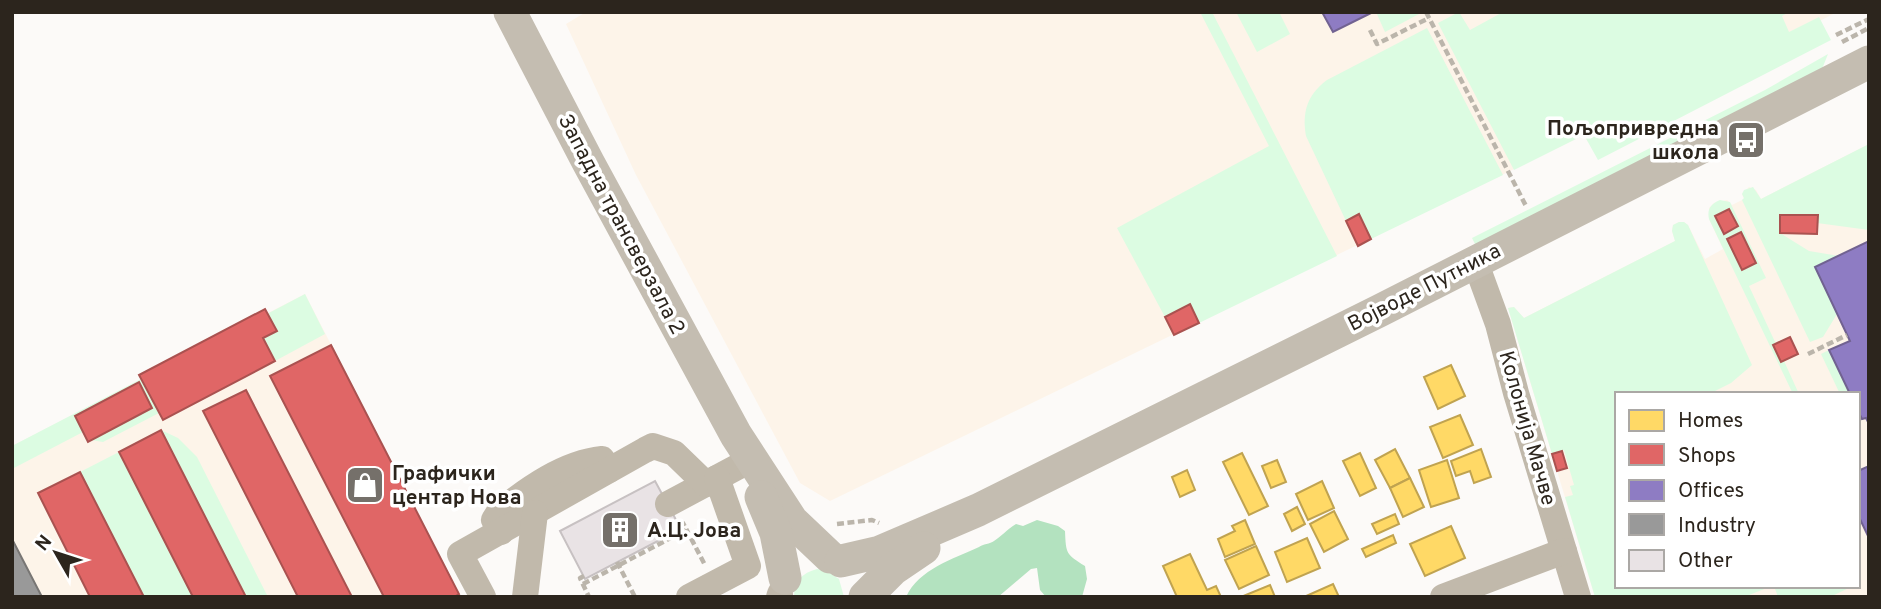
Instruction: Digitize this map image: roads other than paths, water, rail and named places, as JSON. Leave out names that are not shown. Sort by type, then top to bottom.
[{"type":"main road","name":"Западна трансверзала 2","points":[[510,12],[738,450],[776,533],[781,591]]},
{"type":"main road","name":"Војводе Путника","points":[[781,591],[790,570],[804,559],[821,555],[836,559],[880,552],[978,510],[1475,261],[1858,50]]},
{"type":"main road","name":"Западна трансверзала 2","points":[[738,450],[792,521],[855,575],[860,597]]},
{"type":"main road","name":"Војводе Путника","points":[[865,597],[893,569],[978,510]]},
{"type":"street","name":"Колонија Мачве","points":[[1475,261],[1498,324],[1516,393],[1578,597]]},
{"type":"street","points":[[483,597],[460,554],[653,446],[674,453],[712,481],[748,566],[689,597]]},
{"type":"street","points":[[673,515],[712,481],[738,450]]},
{"type":"street","points":[[501,532],[494,520],[499,512],[548,479],[589,460],[602,459],[609,470]]},
{"type":"street","points":[[502,597],[526,590],[536,513]]},
{"type":"street","points":[[1443,597],[1564,551]]},
{"type":"place","name":"Пољопривредна школа","points":[[1746,140]]},
{"type":"place","name":"Графички центар Нова","points":[[365,485]]},
{"type":"place","name":"А.Ц. Јова","points":[[620,530]]}]
